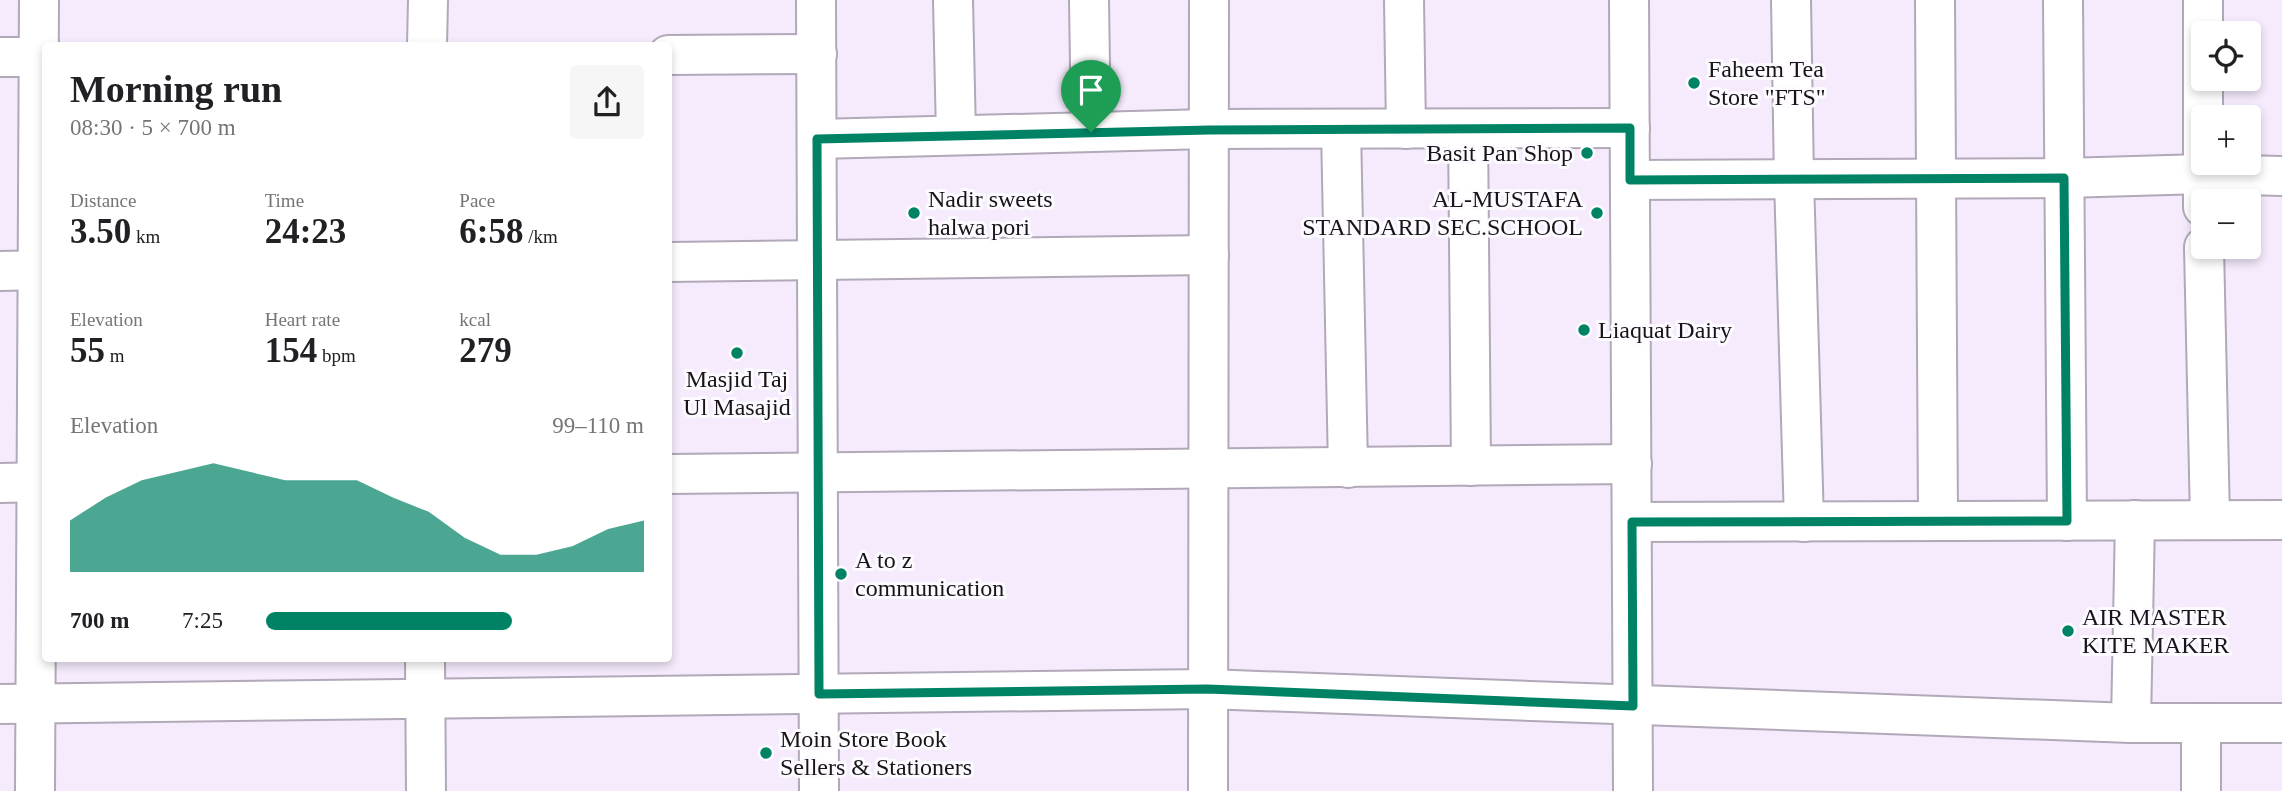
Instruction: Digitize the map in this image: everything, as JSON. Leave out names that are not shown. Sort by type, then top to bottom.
[{"type":"street","points":[[35,791],[18,704],[28,483],[42,270],[42,57],[38,0]]},
{"type":"street","points":[[427,42],[428,0]]},
{"type":"street","points":[[817,0],[819,791]]},
{"type":"street","points":[[953,0],[956,135]]},
{"type":"street","points":[[1089,0],[1091,132]]},
{"type":"street","points":[[1208,791],[1209,0]]},
{"type":"street","points":[[1404,0],[1406,129]]},
{"type":"street","points":[[1629,0],[1633,791]]},
{"type":"street","points":[[1791,0],[1804,522]]},
{"type":"street","points":[[1935,0],[1938,521]]},
{"type":"street","points":[[2063,0],[2067,521]]},
{"type":"street","points":[[2203,0],[2203,189]]},
{"type":"street","points":[[672,55],[817,54]]},
{"type":"street","points":[[0,57],[42,57]]},
{"type":"street","points":[[817,139],[1209,130],[1630,128]]},
{"type":"street","points":[[1340,129],[1348,468]]},
{"type":"street","points":[[1468,129],[1471,466]]},
{"type":"street","points":[[2214,189],[2282,176]]},
{"type":"street","points":[[1630,180],[2064,178],[2191,190]]},
{"type":"street","points":[[672,262],[1209,255]]},
{"type":"street","points":[[2204,259],[2210,520]]},
{"type":"street","points":[[0,271],[42,270]]},
{"type":"street","points":[[672,474],[1632,464]]},
{"type":"street","points":[[2131,723],[2135,520]]},
{"type":"street","points":[[1632,522],[2282,520]]},
{"type":"street","points":[[425,662],[426,791]]},
{"type":"street","points":[[18,704],[1207,689],[2131,723],[2282,723]]},
{"type":"street","points":[[2201,723],[2202,791]]},
{"type":"place","name":"Faheem Tea Store \"FTS\"","points":[[1694,83]]},
{"type":"place","name":"Basit Pan Shop","points":[[1587,153]]},
{"type":"place","name":"Nadir sweets halwa pori","points":[[914,213]]},
{"type":"place","name":"AL-MUSTAFA STANDARD SEC.SCHOOL","points":[[1597,213]]},
{"type":"place","name":"Liaquat Dairy","points":[[1584,330]]},
{"type":"place","name":"Masjid Taj Ul Masajid","points":[[737,353]]},
{"type":"place","name":"A to z communication","points":[[841,574]]},
{"type":"place","name":"AIR MASTER KITE MAKER","points":[[2068,631]]},
{"type":"place","name":"Moin Store Book Sellers & Stationers","points":[[766,753]]},
{"type":"route","points":[[1630,128],[1630,180],[2064,178],[2067,521],[1632,522],[1633,706],[1207,689],[819,694],[817,139],[1091,132],[1630,128]]}]
